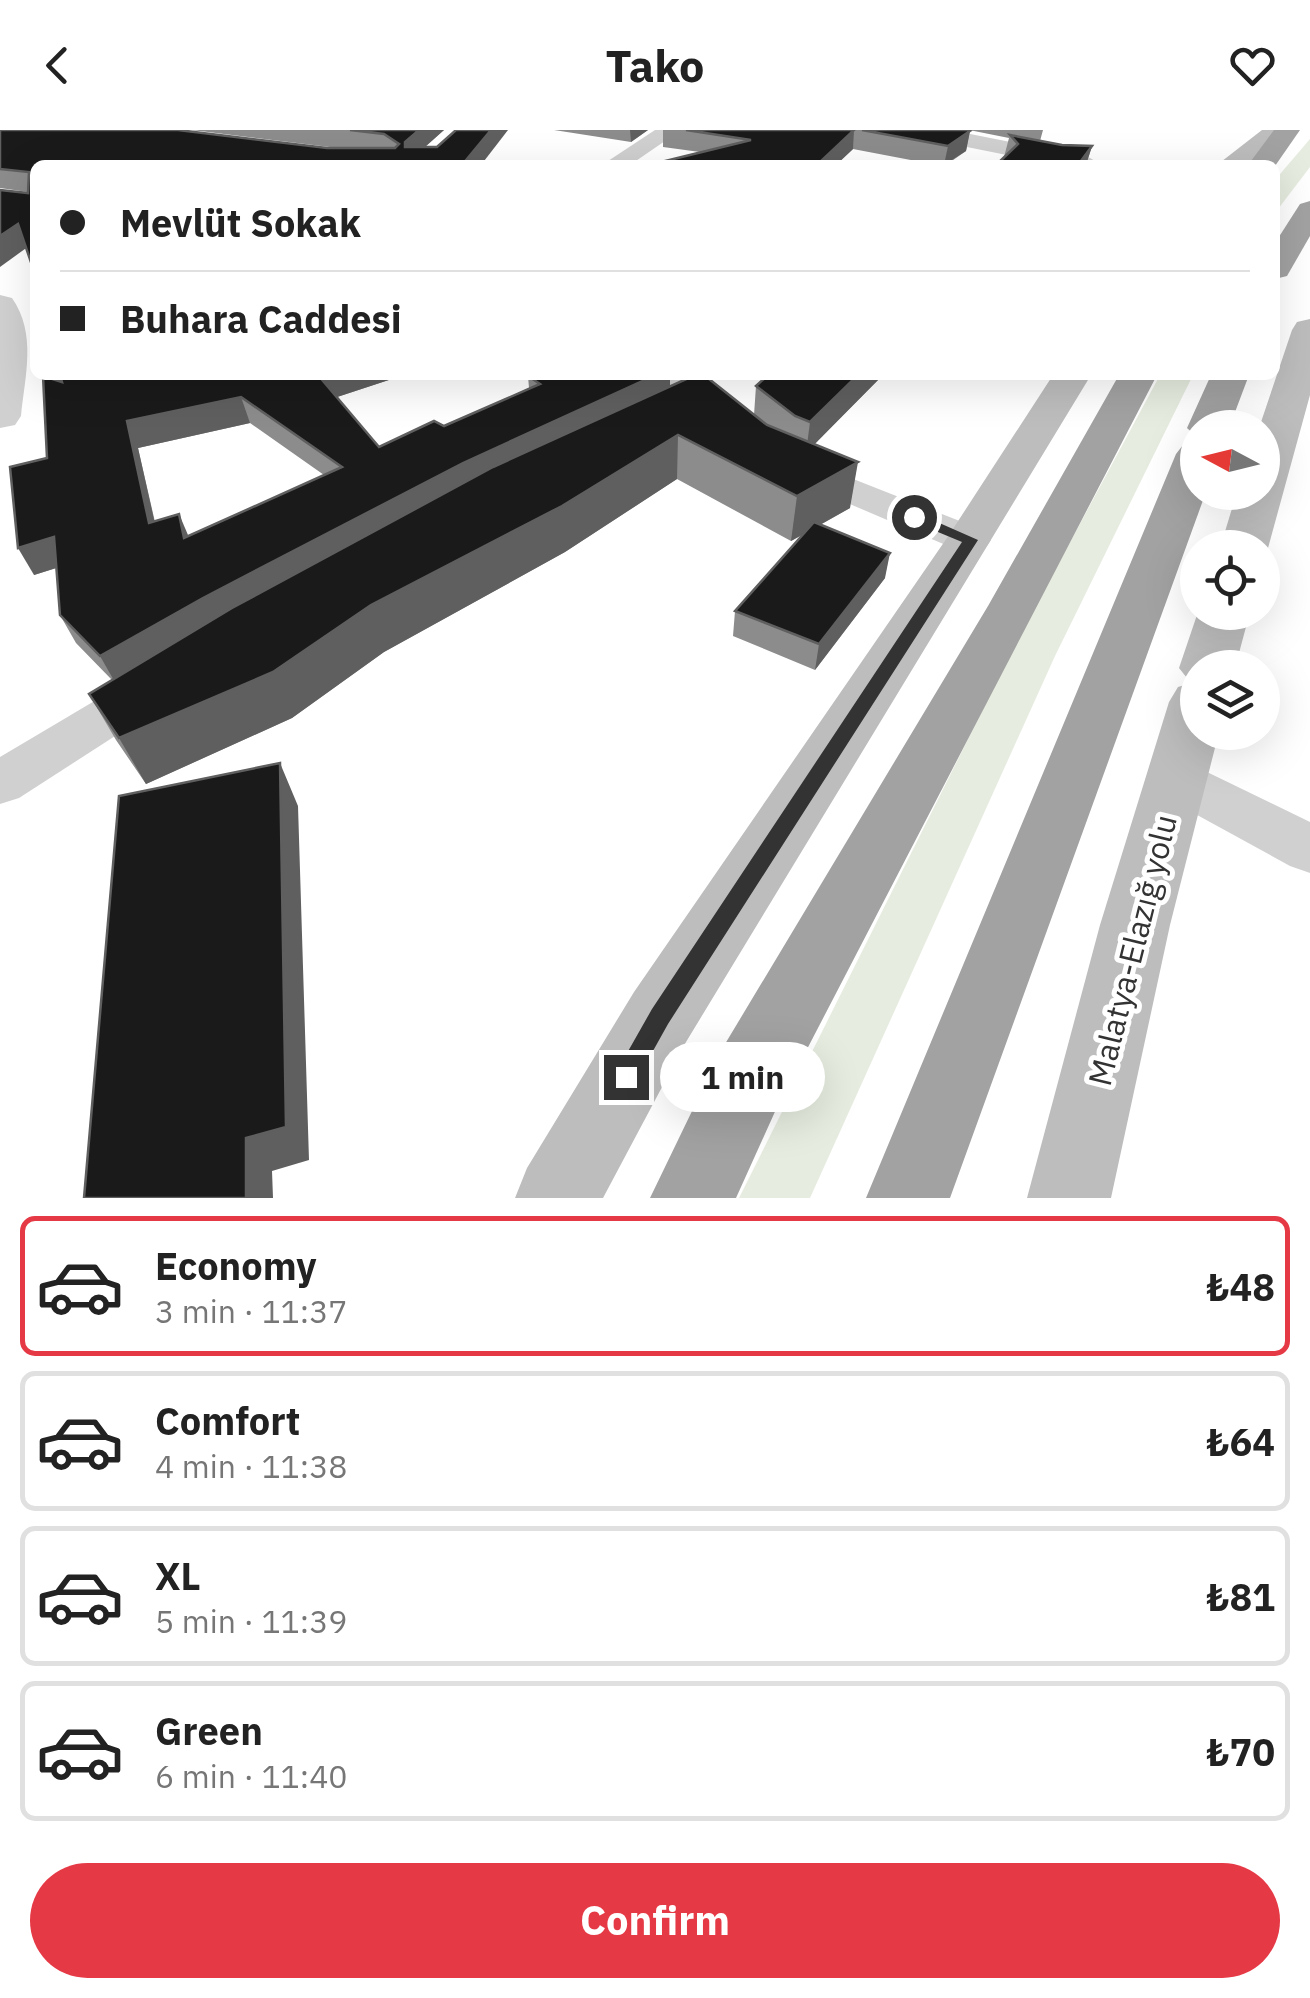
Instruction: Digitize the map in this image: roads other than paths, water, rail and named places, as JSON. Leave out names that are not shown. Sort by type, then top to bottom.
[{"type":"highway","points":[[1265,160],[1286,130]]},
{"type":"highway","points":[[1280,261],[1310,210]]},
{"type":"highway","points":[[692,1198],[750,1076],[1014,606],[1135,380]]},
{"type":"highway","points":[[1215,410],[1228,380]]},
{"type":"highway","points":[[908,1198],[1180,500]]},
{"type":"main road","points":[[1238,160],[1278,130]]},
{"type":"main road","points":[[1280,443],[1302,386],[1310,330]]},
{"type":"main road","points":[[558,1198],[660,1016],[970,540],[1069,380]]},
{"type":"main road","name":"Malatya-Elazığ yolu","points":[[1070,1198],[1135,925],[1184,750]]},
{"type":"street","points":[[622,160],[670,130]]},
{"type":"street","points":[[917,130],[1065,160]]},
{"type":"street","points":[[0,416],[4,327]]},
{"type":"street","points":[[652,420],[685,385],[777,458],[970,540]]},
{"type":"street","points":[[0,783],[186,668]]},
{"type":"street","points":[[1176,778],[1310,849]]}]
